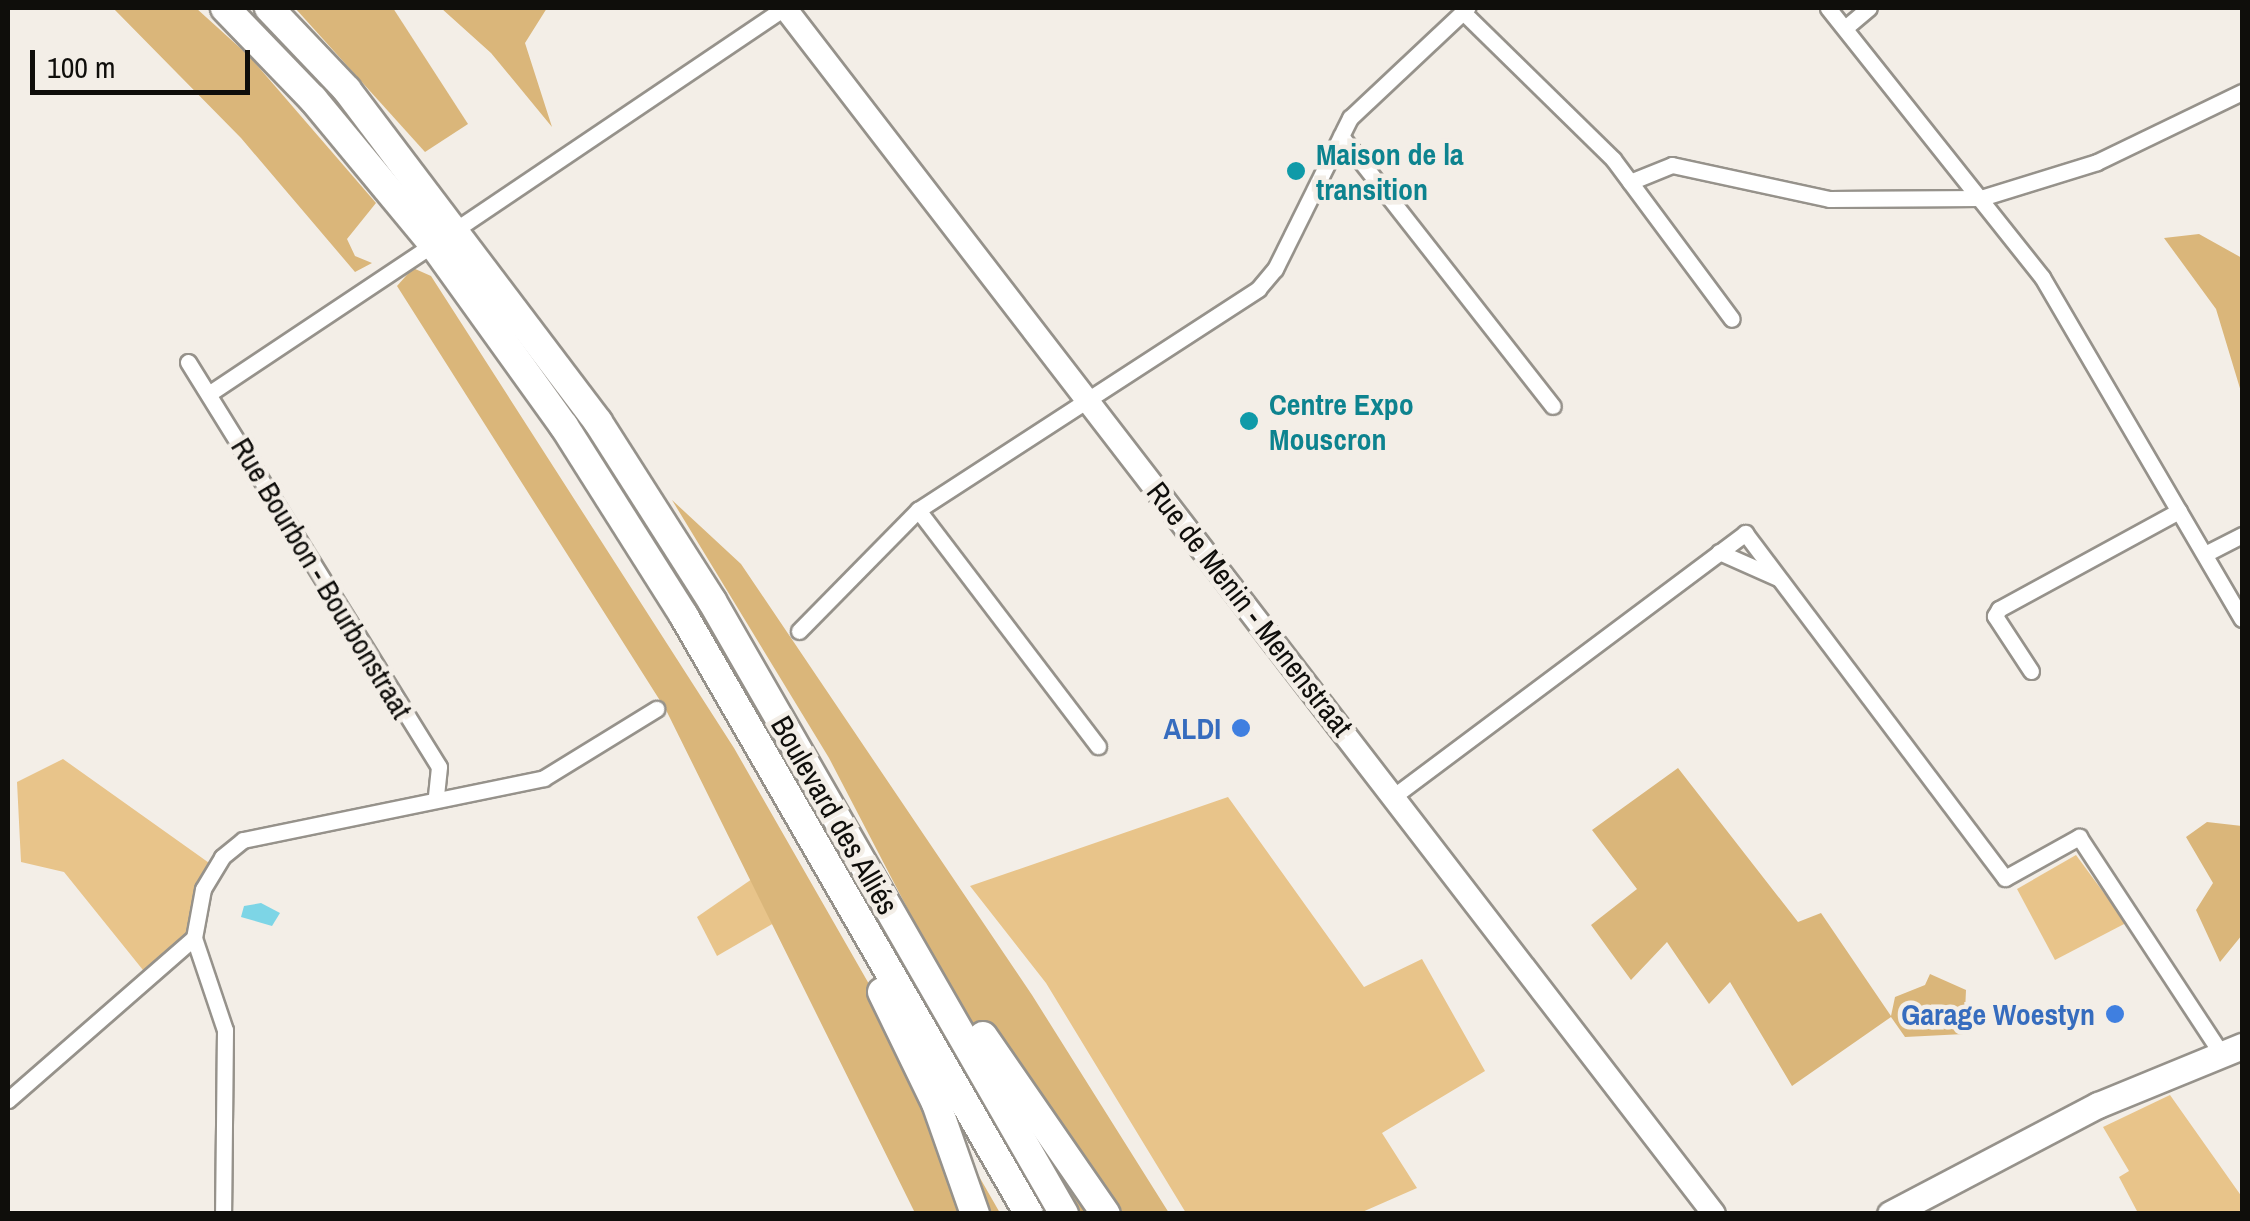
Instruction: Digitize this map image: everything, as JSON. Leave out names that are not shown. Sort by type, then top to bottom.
[{"type":"highway","points":[[225,8],[444,237]]},
{"type":"highway","points":[[269,8],[347,90],[444,237]]},
{"type":"highway","name":"Boulevard des Alliés","points":[[444,237],[598,422],[712,602],[1064,1214]]},
{"type":"highway","name":"Boulevard des Alliés","points":[[444,237],[697,639],[1028,1214]]},
{"type":"highway","points":[[854,910],[869,966],[936,1103],[975,1214]]},
{"type":"highway","points":[[893,914],[948,984],[1106,1214]]},
{"type":"main road","points":[[1890,1214],[2098,1105],[2232,1049]]},
{"type":"street","points":[[210,393],[785,8]]},
{"type":"street","name":"Rue de Menin - Menenstraat","points":[[785,8],[1714,1213]]},
{"type":"street","points":[[1828,8],[2042,277],[2242,619]]},
{"type":"street","points":[[1846,28],[1870,8]]},
{"type":"street","points":[[799,631],[918,510],[1086,397],[1258,289],[1276,269],[1342,136],[1386,79],[1466,11],[1630,182],[1732,319]]},
{"type":"street","points":[[1630,182],[1672,165],[1829,198],[1981,198],[2096,162],[2242,92]]},
{"type":"street","points":[[1342,136],[1553,406]]},
{"type":"street","name":"Rue Bourbon - Bourbonstraat","points":[[188,362],[438,767],[436,798]]},
{"type":"street","points":[[918,510],[1098,746]]},
{"type":"street","points":[[2031,671],[1995,616],[1999,609],[2179,511]]},
{"type":"street","points":[[1394,796],[1745,533],[2005,878],[2079,837],[2232,1049]]},
{"type":"street","points":[[2205,554],[2242,534]]},
{"type":"street","points":[[1720,552],[1778,578]]},
{"type":"street","points":[[223,1214],[224,1030],[194,938],[211,872],[243,840],[419,809],[436,798],[475,797],[544,778],[656,710]]},
{"type":"street","points":[[8,1100],[194,938]]},
{"type":"shaded area","points":[[113,8],[196,8],[249,56],[376,203],[347,239],[355,256],[372,263],[355,272],[241,138]]},
{"type":"shaded area","points":[[295,8],[393,8],[468,124],[425,152]]},
{"type":"shaded area","points":[[441,8],[547,8],[525,43],[552,127],[491,53]]},
{"type":"shaded area","points":[[2199,234],[2242,258],[2242,395],[2216,309],[2164,238]]},
{"type":"shaded area","points":[[413,268],[431,276],[734,748],[1000,1213],[915,1213],[666,710],[397,286]]},
{"type":"shaded area","points":[[672,500],[741,564],[1032,995],[1169,1213],[1066,1213],[829,758]]},
{"type":"shaded area","points":[[63,759],[212,865],[185,941],[147,975],[64,872],[21,862],[17,782]]},
{"type":"shaded area","points":[[1678,768],[1798,922],[1821,913],[1891,1016],[1895,997],[1925,985],[1930,974],[1966,990],[1964,1034],[1905,1037],[1891,1017],[1792,1086],[1730,982],[1709,1004],[1667,942],[1631,980],[1591,925],[1637,889],[1592,830]]},
{"type":"shaded area","points":[[1228,797],[1364,987],[1422,959],[1485,1071],[1382,1133],[1417,1188],[1360,1213],[1186,1213],[1046,983],[970,886]]},
{"type":"shaded area","points":[[2207,822],[2242,826],[2242,935],[2220,962],[2196,910],[2213,883],[2186,837]]},
{"type":"shaded area","points":[[2076,855],[2126,923],[2055,960],[2017,889]]},
{"type":"shaded area","points":[[752,879],[774,923],[717,956],[697,917]]},
{"type":"shaded area","points":[[2170,1095],[2242,1197],[2242,1213],[2138,1213],[2119,1177],[2129,1171],[2103,1127]]},
{"type":"water","points":[[261,903],[280,913],[272,926],[241,917],[244,906]]},
{"type":"place","name":"Maison de la transition","points":[[1296,171]]},
{"type":"place","name":"Centre Expo Mouscron","points":[[1249,421]]},
{"type":"place","name":"ALDI","points":[[1241,728]]},
{"type":"place","name":"Garage Woestyn","points":[[2115,1014]]}]
